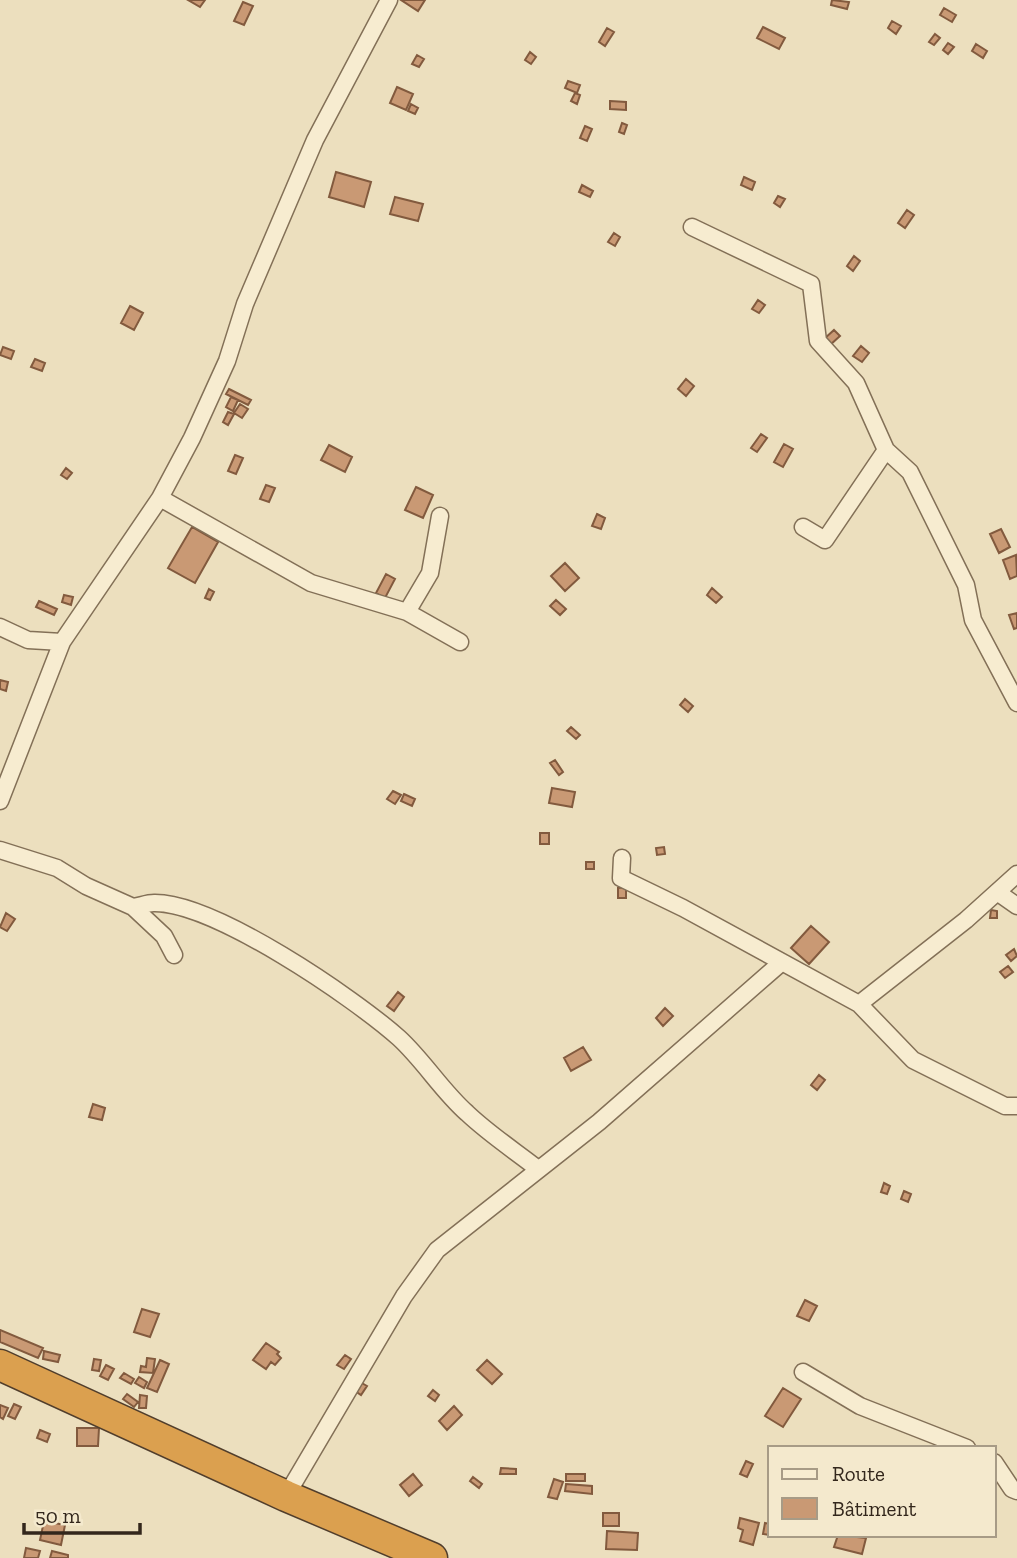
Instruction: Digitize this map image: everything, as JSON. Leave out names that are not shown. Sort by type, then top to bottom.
[{"type":"highway","points":[[0,1366],[286,1496],[432,1558]]},
{"type":"street","points":[[0,801],[62,642],[160,498],[216,388],[245,304],[315,140],[389,0]]},
{"type":"street","points":[[692,227],[811,284],[818,341],[856,383],[886,450],[910,472],[966,586],[973,620],[1017,703]]},
{"type":"street","points":[[803,527],[825,540],[886,450]]},
{"type":"street","points":[[160,498],[311,583],[407,612],[460,642]]},
{"type":"street","points":[[407,612],[430,573],[440,516]]},
{"type":"street","points":[[0,627],[28,639],[62,642]]},
{"type":"street","points":[[0,850],[57,869],[86,886],[133,907],[164,936],[174,955]]},
{"type":"street","points":[[622,858],[621,878],[859,1004],[913,1060],[1005,1106],[1017,1106]]},
{"type":"street","points":[[859,1004],[1017,874]]},
{"type":"street","points":[[997,892],[1017,906]]},
{"type":"street","points":[[133,907],[155,903],[183,909],[228,927],[270,947],[356,1002],[400,1039],[466,1112],[538,1170]]},
{"type":"street","points":[[286,1496],[404,1296],[437,1251],[599,1122],[782,962]]},
{"type":"street","points":[[803,1372],[860,1406],[962,1446]]},
{"type":"street","points":[[996,1465],[1012,1489],[1017,1491]]},
{"type":"building","points":[[188,0],[205,0],[200,7]]},
{"type":"building","points":[[401,0],[425,0],[418,11]]},
{"type":"building","points":[[832,0],[849,2],[847,9],[831,5]]},
{"type":"building","points":[[243,2],[253,6],[244,25],[234,21]]},
{"type":"building","points":[[944,8],[956,15],[952,22],[940,15]]},
{"type":"building","points":[[892,21],[901,26],[896,34],[888,28]]},
{"type":"building","points":[[763,27],[785,38],[779,49],[757,38]]},
{"type":"building","points":[[607,28],[614,32],[605,46],[599,42]]},
{"type":"building","points":[[935,34],[940,38],[934,45],[929,42]]},
{"type":"building","points":[[948,43],[954,47],[948,54],[943,50]]},
{"type":"building","points":[[976,44],[987,51],[983,58],[972,51]]},
{"type":"building","points":[[530,52],[536,57],[531,64],[525,60]]},
{"type":"building","points":[[417,55],[424,59],[419,67],[412,64]]},
{"type":"building","points":[[568,81],[580,85],[577,93],[565,88]]},
{"type":"building","points":[[397,87],[413,94],[406,110],[390,103]]},
{"type":"building","points":[[575,93],[580,95],[577,104],[571,101]]},
{"type":"building","points":[[610,101],[626,102],[626,110],[610,109]]},
{"type":"building","points":[[411,104],[418,108],[415,114],[408,111]]},
{"type":"building","points":[[622,123],[627,125],[624,134],[619,132]]},
{"type":"building","points":[[585,126],[592,129],[587,141],[580,138]]},
{"type":"building","points":[[336,172],[371,182],[364,207],[329,197]]},
{"type":"building","points":[[744,177],[755,182],[752,190],[741,185]]},
{"type":"building","points":[[582,185],[593,191],[590,197],[579,192]]},
{"type":"building","points":[[778,196],[785,199],[780,207],[774,203]]},
{"type":"building","points":[[395,197],[423,204],[418,221],[390,214]]},
{"type":"building","points":[[907,210],[914,215],[905,228],[898,223]]},
{"type":"building","points":[[614,233],[620,237],[615,246],[608,242]]},
{"type":"building","points":[[854,256],[860,261],[853,271],[847,266]]},
{"type":"building","points":[[758,300],[765,305],[759,313],[752,309]]},
{"type":"building","points":[[130,306],[143,313],[134,330],[121,323]]},
{"type":"building","points":[[834,330],[840,336],[830,345],[824,339]]},
{"type":"building","points":[[861,346],[869,353],[862,362],[853,356]]},
{"type":"building","points":[[3,347],[14,351],[11,359],[0,355]]},
{"type":"building","points":[[35,359],[45,363],[42,371],[31,367]]},
{"type":"building","points":[[686,379],[694,386],[686,396],[678,389]]},
{"type":"building","points":[[229,389],[251,400],[248,405],[226,394]]},
{"type":"building","points":[[231,397],[238,400],[233,411],[226,407]]},
{"type":"building","points":[[240,404],[248,409],[242,418],[234,413]]},
{"type":"building","points":[[228,412],[234,414],[228,425],[223,422]]},
{"type":"building","points":[[761,434],[767,438],[757,452],[751,448]]},
{"type":"building","points":[[784,444],[793,449],[783,467],[774,462]]},
{"type":"building","points":[[329,445],[352,457],[345,472],[321,460]]},
{"type":"building","points":[[235,455],[243,458],[236,474],[228,471]]},
{"type":"building","points":[[66,468],[72,473],[67,479],[61,475]]},
{"type":"building","points":[[266,485],[275,488],[269,502],[260,499]]},
{"type":"building","points":[[416,487],[433,495],[423,518],[405,510]]},
{"type":"building","points":[[597,514],[605,518],[601,529],[592,526]]},
{"type":"building","points":[[192,527],[218,542],[195,583],[168,568]]},
{"type":"building","points":[[1001,529],[1010,547],[999,553],[990,534]]},
{"type":"building","points":[[1016,555],[1017,576],[1010,579],[1003,560]]},
{"type":"building","points":[[565,563],[579,578],[565,591],[551,576]]},
{"type":"building","points":[[386,574],[395,579],[385,598],[376,593]]},
{"type":"building","points":[[712,588],[722,597],[716,603],[707,595]]},
{"type":"building","points":[[209,589],[214,592],[210,600],[205,598]]},
{"type":"building","points":[[64,595],[73,597],[71,605],[62,602]]},
{"type":"building","points":[[556,600],[566,609],[560,615],[550,606]]},
{"type":"building","points":[[39,601],[57,609],[54,615],[36,607]]},
{"type":"building","points":[[1017,613],[1017,628],[1014,629],[1009,615]]},
{"type":"building","points":[[0,680],[8,682],[6,691],[0,689]]},
{"type":"building","points":[[685,699],[693,706],[688,712],[680,705]]},
{"type":"building","points":[[571,727],[580,735],[576,739],[567,731]]},
{"type":"building","points":[[555,760],[563,772],[559,775],[550,763]]},
{"type":"building","points":[[552,788],[575,792],[572,807],[549,803]]},
{"type":"building","points":[[393,791],[401,795],[395,804],[387,799]]},
{"type":"building","points":[[404,794],[415,799],[412,806],[401,801]]},
{"type":"building","points":[[540,833],[549,833],[549,844],[540,844]]},
{"type":"building","points":[[664,847],[665,854],[657,855],[656,848]]},
{"type":"building","points":[[586,862],[594,862],[594,869],[586,869]]},
{"type":"building","points":[[626,887],[626,898],[618,898],[618,888]]},
{"type":"building","points":[[991,910],[997,911],[997,918],[990,918]]},
{"type":"building","points":[[6,913],[15,919],[7,931],[0,927]]},
{"type":"building","points":[[811,926],[829,942],[809,964],[791,948]]},
{"type":"building","points":[[1014,949],[1017,956],[1011,961],[1006,955]]},
{"type":"building","points":[[1008,966],[1013,972],[1005,978],[1000,972]]},
{"type":"building","points":[[398,992],[404,997],[394,1011],[387,1006]]},
{"type":"building","points":[[665,1008],[673,1016],[663,1026],[656,1018]]},
{"type":"building","points":[[583,1047],[591,1060],[571,1071],[564,1058]]},
{"type":"building","points":[[819,1075],[825,1080],[817,1090],[811,1085]]},
{"type":"building","points":[[93,1104],[105,1108],[102,1120],[89,1117]]},
{"type":"building","points":[[884,1183],[890,1186],[887,1194],[881,1192]]},
{"type":"building","points":[[904,1191],[911,1194],[908,1202],[901,1199]]},
{"type":"building","points":[[805,1300],[817,1306],[809,1321],[797,1316]]},
{"type":"building","points":[[142,1309],[159,1314],[150,1337],[134,1332]]},
{"type":"building","points":[[0,1330],[43,1348],[38,1358],[0,1342]]},
{"type":"building","points":[[266,1343],[279,1352],[277,1354],[281,1358],[275,1365],[271,1362],[266,1369],[253,1360]]},
{"type":"building","points":[[44,1351],[60,1355],[58,1362],[43,1359]]},
{"type":"building","points":[[345,1355],[351,1359],[344,1369],[337,1365]]},
{"type":"building","points":[[147,1358],[155,1359],[153,1373],[140,1372],[141,1366],[146,1367]]},
{"type":"building","points":[[94,1359],[101,1360],[99,1371],[92,1370]]},
{"type":"building","points":[[160,1360],[169,1364],[157,1392],[147,1388]]},
{"type":"building","points":[[487,1360],[502,1374],[492,1384],[477,1370]]},
{"type":"building","points":[[106,1365],[114,1369],[108,1380],[100,1376]]},
{"type":"building","points":[[124,1373],[134,1379],[131,1384],[120,1378]]},
{"type":"building","points":[[139,1377],[147,1382],[144,1388],[135,1383]]},
{"type":"building","points":[[360,1382],[367,1386],[361,1395],[355,1391]]},
{"type":"building","points":[[783,1388],[801,1399],[783,1427],[765,1416]]},
{"type":"building","points":[[433,1390],[439,1395],[435,1401],[428,1396]]},
{"type":"building","points":[[127,1394],[138,1402],[134,1407],[123,1399]]},
{"type":"building","points":[[140,1395],[147,1396],[146,1408],[139,1408]]},
{"type":"building","points":[[14,1404],[21,1407],[15,1419],[8,1416]]},
{"type":"building","points":[[0,1405],[8,1408],[3,1419],[0,1417]]},
{"type":"building","points":[[454,1406],[462,1415],[447,1430],[439,1421]]},
{"type":"building","points":[[77,1428],[99,1428],[98,1446],[77,1446]]},
{"type":"building","points":[[40,1430],[50,1434],[47,1442],[37,1438]]},
{"type":"building","points":[[746,1461],[753,1464],[747,1477],[740,1474]]},
{"type":"building","points":[[501,1468],[516,1469],[516,1474],[500,1474]]},
{"type":"building","points":[[413,1474],[422,1485],[409,1496],[400,1485]]},
{"type":"building","points":[[566,1474],[585,1474],[585,1481],[566,1481]]},
{"type":"building","points":[[473,1477],[482,1484],[479,1488],[470,1481]]},
{"type":"building","points":[[554,1479],[563,1482],[557,1499],[548,1497]]},
{"type":"building","points":[[566,1484],[592,1486],[592,1494],[565,1491]]},
{"type":"building","points":[[603,1513],[619,1513],[619,1526],[603,1526]]},
{"type":"building","points":[[740,1518],[759,1523],[753,1545],[740,1541],[743,1530],[738,1528]]},
{"type":"building","points":[[44,1521],[65,1525],[61,1545],[40,1540]]},
{"type":"building","points":[[765,1523],[768,1524],[768,1535],[763,1534]]},
{"type":"building","points":[[607,1531],[638,1533],[637,1550],[606,1549]]},
{"type":"building","points":[[837,1537],[866,1538],[862,1554],[834,1547]]},
{"type":"building","points":[[26,1548],[40,1551],[38,1558],[24,1558]]},
{"type":"building","points":[[52,1551],[68,1555],[68,1558],[50,1558]]}]
